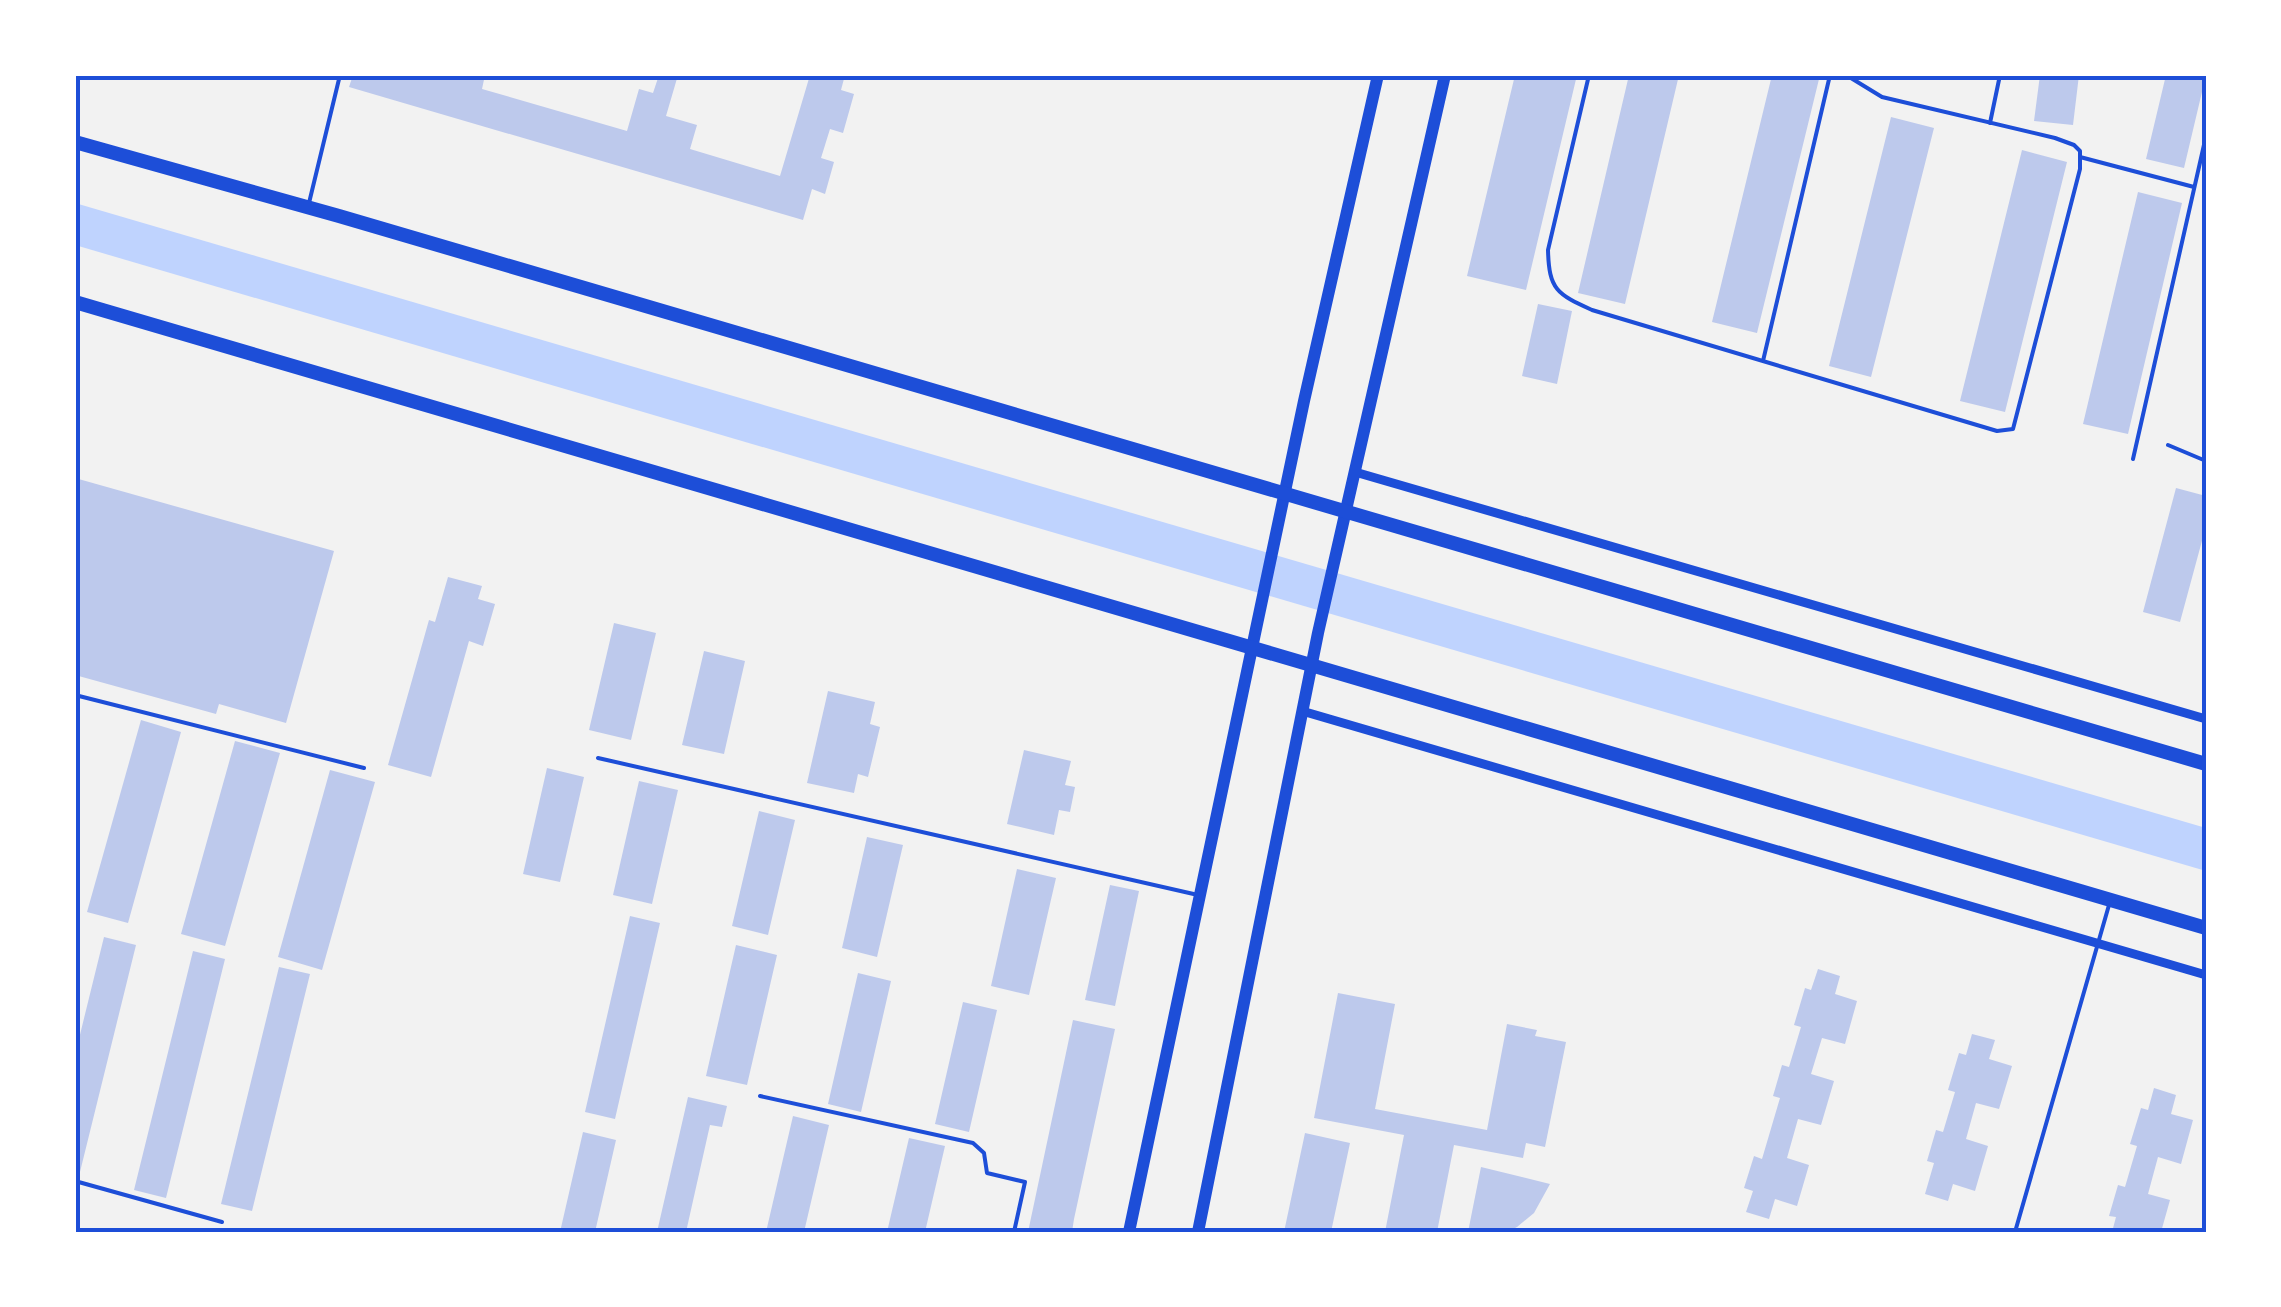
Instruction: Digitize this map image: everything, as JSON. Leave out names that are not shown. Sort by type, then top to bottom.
[{"type":"main road","points":[[1128,1232],[1284,494],[1378,75]]},
{"type":"main road","points":[[1198,1232],[1318,633],[1445,75]]},
{"type":"main road","points":[[75,142],[2206,764]]},
{"type":"main road","points":[[75,302],[2206,928]]},
{"type":"street","points":[[1355,472],[2206,719]]},
{"type":"street","points":[[1302,711],[2206,974]]},
{"type":"lane","points":[[308,207],[340,75]]},
{"type":"lane","points":[[1589,75],[1548,250],[1548,272],[1560,296],[1592,310],[1997,431],[2013,429],[2080,169],[2080,152],[2074,145],[1882,97],[1846,75]]},
{"type":"lane","points":[[1763,360],[1830,75]]},
{"type":"lane","points":[[1990,122],[2000,75]]},
{"type":"lane","points":[[2133,459],[2206,136]]},
{"type":"lane","points":[[2080,157],[2194,187]]},
{"type":"lane","points":[[2168,445],[2206,461]]},
{"type":"lane","points":[[75,695],[364,768]]},
{"type":"lane","points":[[598,758],[1199,895]]},
{"type":"lane","points":[[2015,1232],[2110,900]]},
{"type":"lane","points":[[760,1096],[973,1143],[984,1153],[987,1174],[1025,1182],[1014,1232]]},
{"type":"lane","points":[[75,1182],[222,1222]]},
{"type":"water","points":[[75,203],[2206,828],[2206,871],[75,245]]},
{"type":"building","points":[[353,75],[485,75],[482,89],[627,131],[639,89],[653,93],[659,75],[678,75],[666,116],[697,125],[690,149],[780,176],[810,75],[845,75],[841,90],[854,94],[843,133],[830,129],[821,158],[834,162],[825,194],[812,189],[803,220],[349,87]]},
{"type":"building","points":[[1515,75],[1577,75],[1526,290],[1467,276]]},
{"type":"building","points":[[1629,75],[1679,75],[1625,304],[1578,293]]},
{"type":"building","points":[[1772,75],[1820,75],[1757,333],[1712,322]]},
{"type":"building","points":[[2040,75],[2079,75],[2073,125],[2034,121]]},
{"type":"building","points":[[2166,75],[2206,75],[2184,168],[2146,159]]},
{"type":"building","points":[[1891,117],[1934,128],[1871,377],[1829,366]]},
{"type":"building","points":[[2022,150],[2067,162],[2005,412],[1960,401]]},
{"type":"building","points":[[2138,192],[2182,203],[2128,434],[2083,424]]},
{"type":"building","points":[[1538,304],[1572,311],[1557,384],[1522,376]]},
{"type":"building","points":[[75,478],[334,551],[286,723],[219,704],[216,714],[75,675]]},
{"type":"building","points":[[2176,488],[2206,496],[2206,526],[2180,622],[2143,612]]},
{"type":"building","points":[[448,577],[482,586],[478,599],[495,604],[483,646],[469,641],[431,777],[388,765],[429,620],[435,622]]},
{"type":"building","points":[[614,623],[656,633],[631,740],[589,730]]},
{"type":"building","points":[[704,651],[745,661],[724,754],[682,745]]},
{"type":"building","points":[[828,691],[875,702],[870,724],[880,727],[868,777],[858,774],[854,793],[807,783]]},
{"type":"building","points":[[141,720],[181,732],[128,923],[87,912]]},
{"type":"building","points":[[235,741],[280,753],[225,946],[181,934]]},
{"type":"building","points":[[1024,750],[1071,761],[1065,785],[1075,787],[1070,812],[1059,810],[1054,835],[1007,824]]},
{"type":"building","points":[[547,768],[584,777],[560,882],[523,874]]},
{"type":"building","points":[[330,770],[375,782],[322,970],[278,957]]},
{"type":"building","points":[[639,781],[678,790],[652,904],[613,895]]},
{"type":"building","points":[[759,811],[795,820],[768,935],[732,926]]},
{"type":"building","points":[[867,837],[903,845],[877,957],[842,948]]},
{"type":"building","points":[[1017,869],[1056,878],[1029,995],[991,986]]},
{"type":"building","points":[[1110,885],[1139,891],[1115,1006],[1085,1000]]},
{"type":"building","points":[[630,916],[660,923],[615,1119],[585,1112]]},
{"type":"building","points":[[104,937],[136,945],[79,1176],[75,1175],[75,1055]]},
{"type":"building","points":[[736,945],[777,955],[747,1085],[706,1076]]},
{"type":"building","points":[[193,951],[225,959],[166,1198],[134,1190]]},
{"type":"building","points":[[279,967],[310,974],[252,1211],[221,1204]]},
{"type":"building","points":[[1818,969],[1840,976],[1835,994],[1857,1001],[1845,1044],[1822,1038],[1811,1074],[1834,1081],[1821,1125],[1798,1119],[1787,1158],[1809,1165],[1797,1206],[1775,1199],[1769,1219],[1746,1212],[1753,1191],[1744,1188],[1754,1156],[1762,1159],[1780,1098],[1773,1096],[1782,1065],[1789,1067],[1801,1027],[1794,1025],[1805,988],[1811,990]]},
{"type":"building","points":[[858,973],[891,981],[861,1112],[828,1104]]},
{"type":"building","points":[[1338,993],[1395,1004],[1375,1109],[1487,1130],[1507,1024],[1537,1030],[1535,1036],[1566,1042],[1545,1147],[1526,1143],[1523,1158],[1454,1145],[1437,1232],[1385,1232],[1404,1135],[1314,1118]]},
{"type":"building","points":[[963,1002],[997,1010],[969,1132],[935,1124]]},
{"type":"building","points":[[1073,1020],[1115,1029],[1072,1232],[1028,1232]]},
{"type":"building","points":[[1972,1034],[1995,1040],[1989,1059],[2012,1066],[1999,1109],[1976,1103],[1966,1139],[1988,1146],[1975,1191],[1953,1184],[1948,1201],[1925,1194],[1934,1163],[1927,1161],[1936,1130],[1943,1132],[1955,1092],[1948,1090],[1959,1053],[1966,1055]]},
{"type":"building","points":[[2154,1088],[2176,1095],[2171,1114],[2193,1120],[2181,1164],[2158,1157],[2148,1194],[2170,1200],[2161,1232],[2112,1232],[2116,1217],[2109,1216],[2118,1185],[2125,1187],[2137,1146],[2130,1144],[2141,1108],[2148,1110]]},
{"type":"building","points":[[688,1097],[727,1106],[722,1127],[710,1125],[686,1232],[657,1232]]},
{"type":"building","points":[[793,1116],[829,1125],[804,1232],[766,1232]]},
{"type":"building","points":[[583,1132],[616,1140],[595,1232],[560,1232]]},
{"type":"building","points":[[1305,1133],[1350,1143],[1331,1232],[1284,1232]]},
{"type":"building","points":[[909,1138],[945,1146],[925,1232],[887,1232]]},
{"type":"building","points":[[1481,1167],[1550,1184],[1534,1213],[1517,1227],[1507,1232],[1468,1232]]}]
